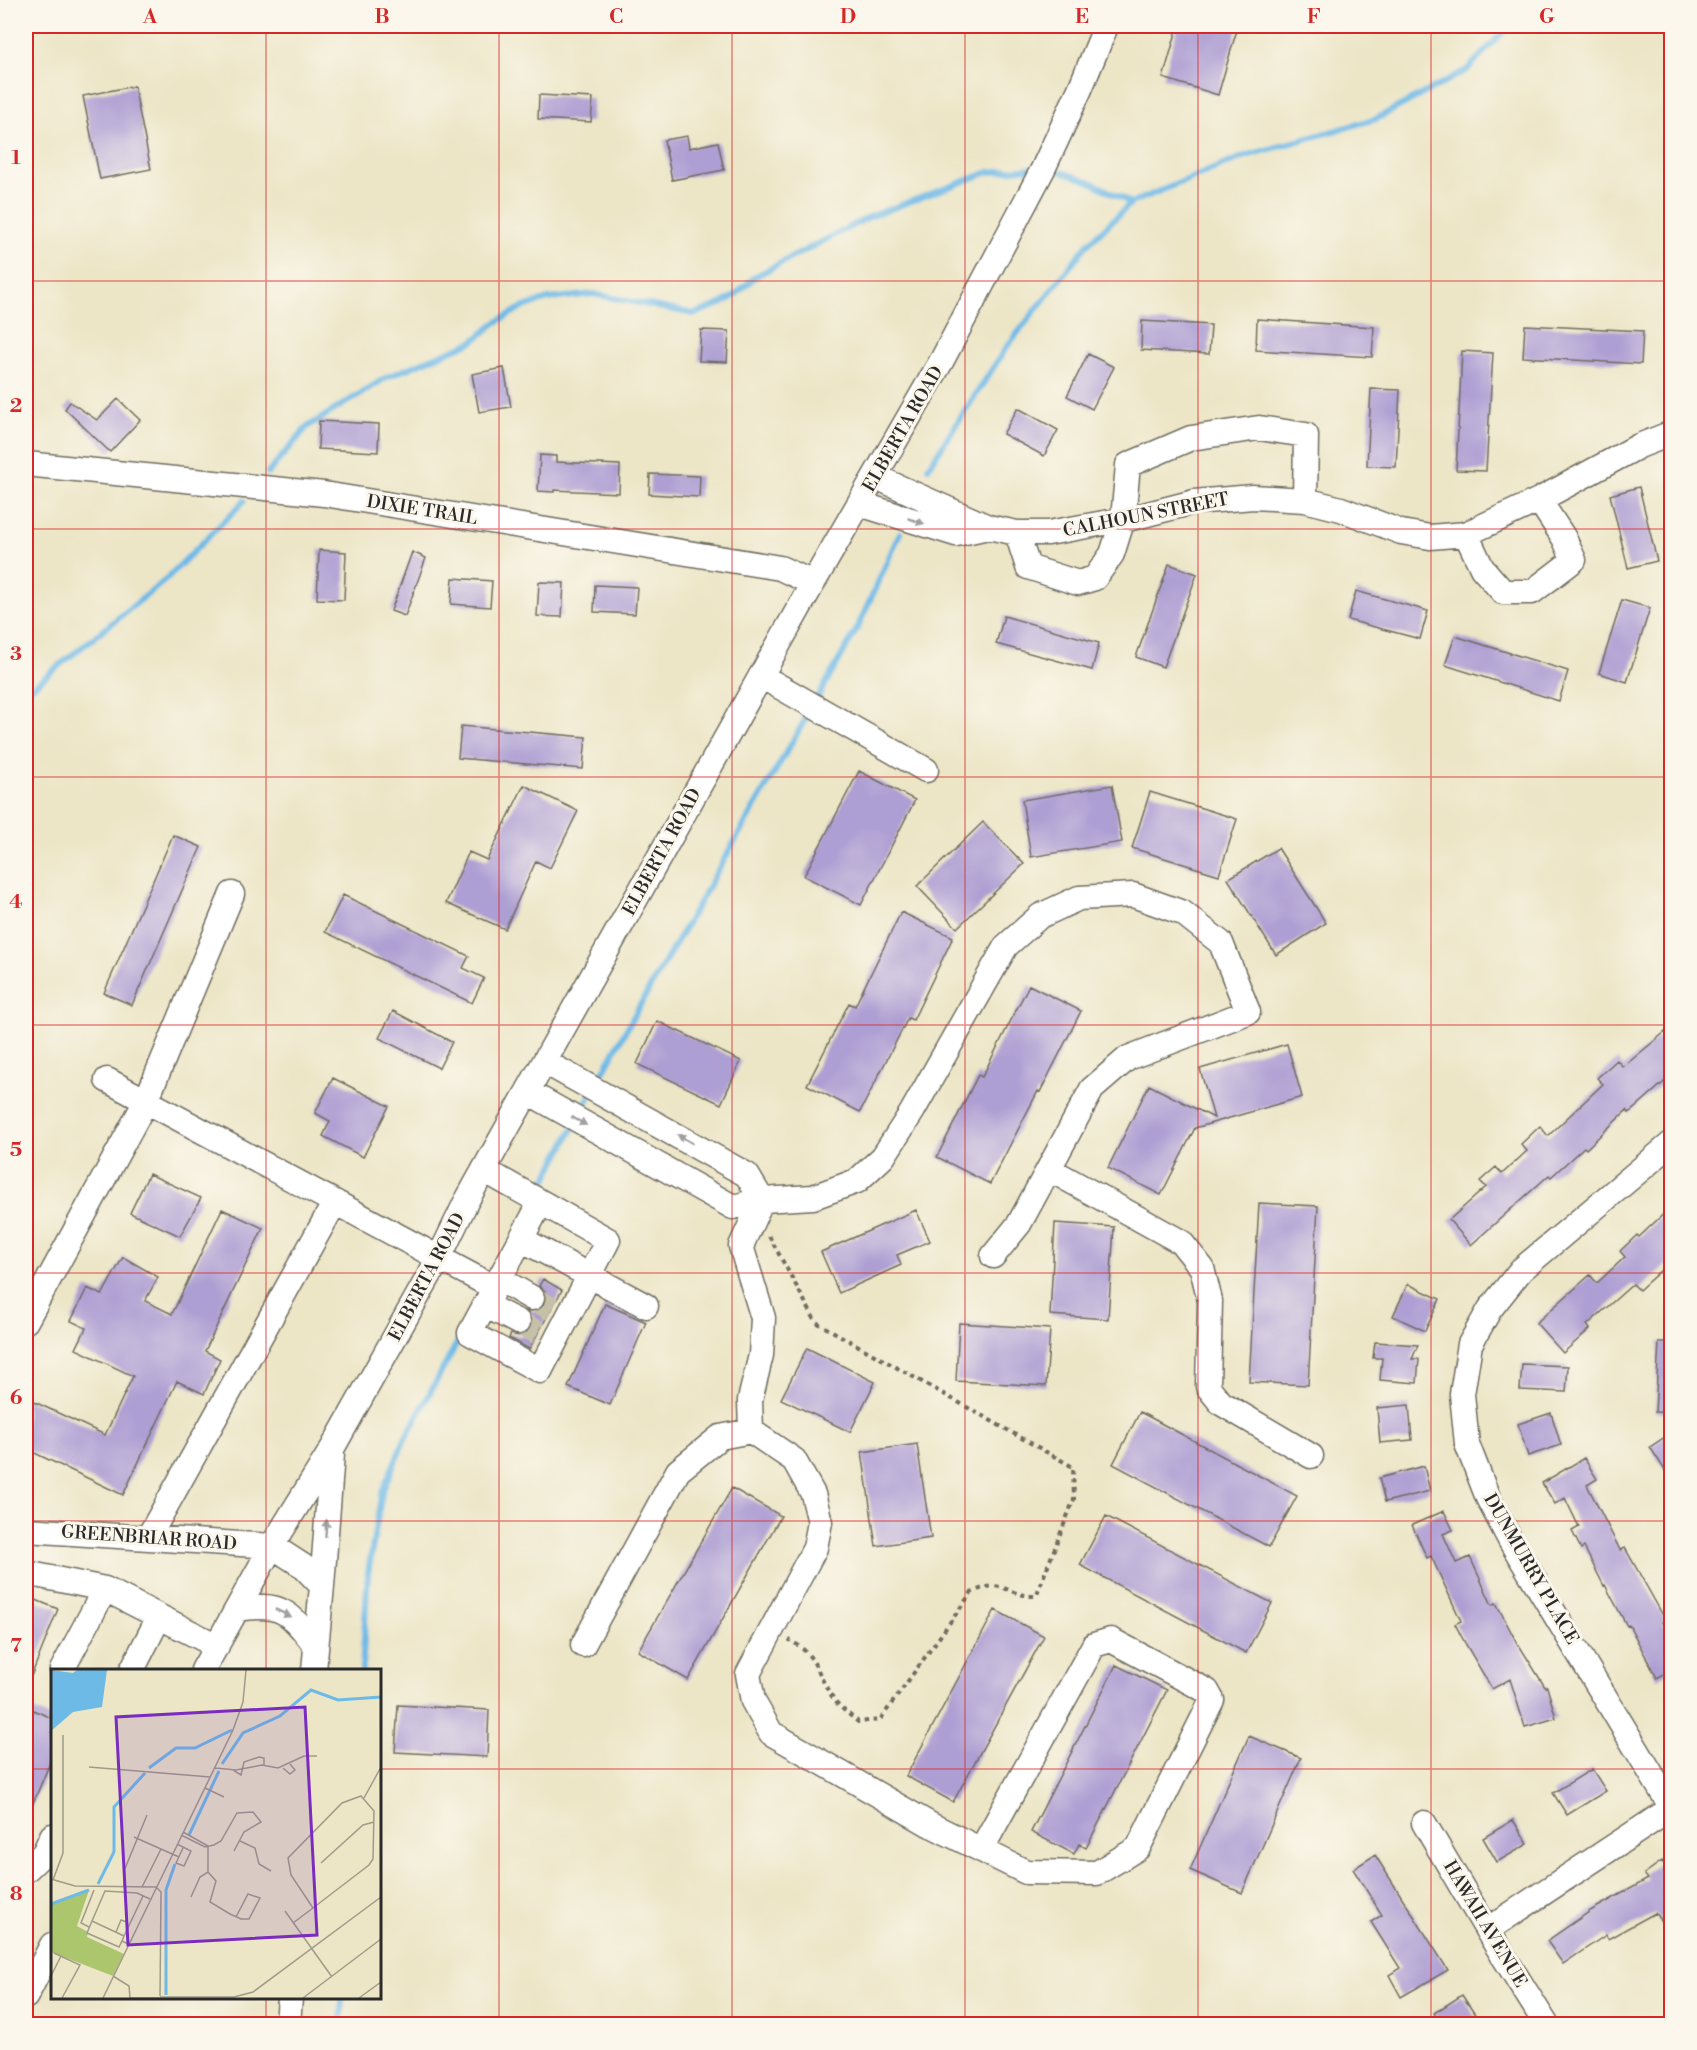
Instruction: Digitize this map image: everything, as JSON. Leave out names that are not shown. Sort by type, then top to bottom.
[{"type":"street","name":"ELBERTA ROAD","points":[[204,1669],[272,1546],[332,1449],[440,1258],[484,1170],[813,584],[942,360],[1043,170],[1106,26]]},
{"type":"street","points":[[1017,533],[1028,567],[1078,582],[1095,578],[1112,554],[1123,519],[1128,465],[1191,438],[1259,428],[1306,435],[1305,500]]},
{"type":"street","name":"CALHOUN STREET","points":[[876,477],[988,527],[1017,533],[1048,533],[1123,519],[1194,502],[1253,497],[1305,500],[1341,509],[1401,532],[1430,537],[1466,534],[1539,500],[1639,446],[1671,433]]},
{"type":"street","name":"DIXIE TRAIL","points":[[26,464],[324,494],[780,568],[813,584]]},
{"type":"street","points":[[1466,534],[1482,568],[1503,592],[1532,592],[1574,560],[1564,538],[1539,500]]},
{"type":"street","name":"CALHOUN STREET","points":[[860,504],[956,534],[988,527]]},
{"type":"street","points":[[761,676],[926,770]]},
{"type":"street","points":[[26,1321],[146,1101],[232,894]]},
{"type":"street","points":[[528,1092],[733,1207],[759,1206],[813,1197],[856,1181],[883,1157],[912,1112],[1005,946],[1040,916],[1079,898],[1133,895],[1183,913],[1221,943],[1248,1012],[1128,1058],[1092,1089],[1019,1224],[993,1256]]},
{"type":"street","points":[[545,1062],[747,1175],[759,1206],[741,1246],[763,1318],[761,1355],[750,1400],[751,1431]]},
{"type":"street","points":[[107,1080],[440,1258],[493,1290],[537,1332]]},
{"type":"street","name":"DUNMURRY PLACE","points":[[1487,1930],[1671,1808],[1510,1540],[1488,1498],[1467,1444],[1462,1394],[1470,1344],[1490,1309],[1521,1270],[1671,1143]]},
{"type":"street","points":[[696,1186],[713,1155]]},
{"type":"street","points":[[1049,1169],[1181,1242],[1202,1268],[1210,1301],[1208,1387],[1221,1403],[1311,1456]]},
{"type":"street","points":[[484,1170],[608,1239],[589,1277],[551,1308],[537,1332],[540,1371],[470,1333],[541,1202]]},
{"type":"street","points":[[148,1538],[335,1202]]},
{"type":"street","points":[[521,1239],[646,1306]]},
{"type":"street","points":[[493,1290],[551,1308]]},
{"type":"street","points":[[583,1645],[678,1471],[720,1437],[751,1431],[794,1460],[813,1494],[820,1522],[814,1548],[748,1674],[753,1701],[771,1733],[929,1824],[981,1850],[1026,1872],[1097,1873],[1137,1848],[1212,1700],[1207,1691],[1111,1640],[1094,1645],[981,1850]]},
{"type":"street","points":[[314,1669],[332,1449]]},
{"type":"street","name":"GREENBRIAR ROAD","points":[[26,1530],[272,1546]]},
{"type":"street","points":[[272,1546],[303,1566],[322,1586]]},
{"type":"street","points":[[26,1574],[105,1589],[217,1646]]},
{"type":"street","points":[[63,1669],[105,1589]]},
{"type":"street","points":[[237,1609],[261,1606],[280,1610],[295,1619],[316,1646]]},
{"type":"street","points":[[133,1669],[159,1617]]},
{"type":"street","name":"HAWAII AVENUE","points":[[1424,1823],[1546,2025]]},
{"type":"street","points":[[26,1870],[44,1853],[51,1838]]},
{"type":"street","points":[[26,1996],[51,1947]]},
{"type":"street","points":[[288,2025],[290,1999]]},
{"type":"path","points":[[759,1206],[816,1322],[1073,1467],[1075,1477],[1074,1499],[1036,1596],[1023,1596],[1005,1587],[995,1586],[985,1586],[971,1593],[880,1720],[858,1722],[834,1699],[815,1662],[801,1646],[771,1631]]},
{"type":"building","points":[[1178,26],[1238,26],[1218,95],[1163,78]]},
{"type":"building","points":[[134,86],[151,169],[100,179],[83,96]]},
{"type":"building","points":[[539,95],[593,98],[591,122],[538,119]]},
{"type":"building","points":[[687,136],[689,148],[718,142],[724,170],[672,180],[664,140]]},
{"type":"building","points":[[1257,319],[1374,327],[1372,357],[1256,350]]},
{"type":"building","points":[[1142,321],[1211,325],[1209,354],[1141,350]]},
{"type":"building","points":[[1525,325],[1643,331],[1641,364],[1523,357]]},
{"type":"building","points":[[701,330],[729,331],[727,362],[699,361]]},
{"type":"building","points":[[1462,351],[1493,353],[1486,471],[1456,470]]},
{"type":"building","points":[[1088,354],[1114,367],[1092,409],[1067,396]]},
{"type":"building","points":[[504,368],[511,407],[479,412],[472,374]]},
{"type":"building","points":[[1371,389],[1400,390],[1396,467],[1367,466]]},
{"type":"building","points":[[118,399],[140,420],[110,452],[65,409],[70,402],[97,420]]},
{"type":"building","points":[[1018,408],[1058,430],[1044,456],[1003,434]]},
{"type":"building","points":[[319,421],[379,424],[378,452],[318,449]]},
{"type":"building","points":[[540,455],[556,456],[556,462],[620,465],[619,493],[538,491]]},
{"type":"building","points":[[650,474],[700,476],[699,497],[649,494]]},
{"type":"building","points":[[1639,487],[1657,561],[1628,568],[1610,495]]},
{"type":"building","points":[[319,550],[346,552],[344,600],[317,599]]},
{"type":"building","points":[[412,552],[426,558],[405,616],[391,611]]},
{"type":"building","points":[[1169,564],[1197,574],[1163,667],[1136,657]]},
{"type":"building","points":[[453,578],[492,581],[490,607],[451,604]]},
{"type":"building","points":[[539,582],[564,583],[562,617],[537,616]]},
{"type":"building","points":[[595,585],[637,587],[635,614],[594,612]]},
{"type":"building","points":[[1356,591],[1428,611],[1420,639],[1348,620]]},
{"type":"building","points":[[1622,600],[1650,608],[1627,682],[1599,673]]},
{"type":"building","points":[[1004,616],[1099,643],[1092,670],[996,644]]},
{"type":"building","points":[[1455,636],[1568,671],[1559,701],[1445,665]]},
{"type":"building","points":[[461,726],[586,737],[583,769],[458,758]]},
{"type":"building","points":[[859,771],[915,800],[861,905],[804,876]]},
{"type":"building","points":[[524,785],[578,811],[550,868],[536,861],[505,929],[446,903],[469,852],[487,860]]},
{"type":"building","points":[[1112,785],[1122,842],[1031,857],[1022,800]]},
{"type":"building","points":[[1150,792],[1237,819],[1219,875],[1132,848]]},
{"type":"building","points":[[983,822],[1024,864],[957,928],[917,886]]},
{"type":"building","points":[[173,835],[201,847],[132,1005],[104,993]]},
{"type":"building","points":[[1278,848],[1326,923],[1276,955],[1228,879]]},
{"type":"building","points":[[343,895],[469,956],[463,968],[484,978],[472,1003],[325,932]]},
{"type":"building","points":[[901,912],[953,937],[913,1020],[908,1018],[860,1112],[807,1085],[849,1003],[855,1006]]},
{"type":"building","points":[[1029,985],[1081,1011],[990,1184],[937,1157],[978,1075],[982,1077]]},
{"type":"building","points":[[393,1011],[452,1042],[439,1068],[379,1038]]},
{"type":"building","points":[[657,1021],[741,1061],[721,1104],[637,1064]]},
{"type":"building","points":[[1665,1032],[1671,1040],[1671,1076],[1629,1113],[1627,1110],[1586,1149],[1584,1147],[1551,1177],[1549,1175],[1471,1245],[1449,1220],[1486,1187],[1480,1181],[1496,1167],[1502,1174],[1527,1151],[1521,1144],[1540,1126],[1548,1136],[1603,1084],[1597,1078],[1617,1060],[1623,1067]]},
{"type":"building","points":[[1287,1044],[1302,1097],[1195,1128],[1161,1195],[1108,1168],[1149,1085],[1214,1118],[1200,1069]]},
{"type":"building","points":[[333,1078],[389,1106],[363,1157],[323,1136],[330,1121],[315,1113]]},
{"type":"building","points":[[149,1174],[201,1198],[180,1236],[130,1213]]},
{"type":"building","points":[[1259,1203],[1318,1206],[1308,1385],[1249,1382]]},
{"type":"building","points":[[1671,1207],[1671,1261],[1639,1290],[1633,1284],[1587,1325],[1590,1329],[1563,1353],[1536,1323],[1590,1275],[1597,1283],[1625,1257],[1620,1251],[1637,1235],[1639,1237]]},
{"type":"building","points":[[222,1209],[263,1228],[205,1351],[220,1359],[204,1394],[177,1381],[123,1495],[26,1449],[26,1398],[105,1435],[133,1376],[76,1349],[86,1328],[71,1321],[87,1288],[102,1295],[123,1257],[158,1277],[145,1301],[172,1314]]},
{"type":"building","points":[[916,1210],[930,1241],[897,1255],[901,1265],[839,1293],[821,1252]]},
{"type":"building","points":[[1055,1223],[1114,1227],[1108,1319],[1050,1315]]},
{"type":"building","points":[[543,1279],[562,1290],[529,1349],[509,1338],[511,1334],[519,1336],[526,1334],[532,1322],[526,1311],[539,1311],[545,1305],[545,1291],[539,1286]]},
{"type":"building","points":[[1408,1284],[1440,1299],[1425,1331],[1393,1316]]},
{"type":"building","points":[[605,1304],[646,1322],[610,1405],[568,1387]]},
{"type":"building","points":[[959,1323],[1050,1329],[1046,1386],[956,1381]]},
{"type":"building","points":[[1375,1342],[1418,1345],[1412,1359],[1419,1359],[1417,1383],[1380,1380],[1382,1358],[1373,1358]]},
{"type":"building","points":[[1659,1342],[1671,1342],[1671,1413],[1655,1412]]},
{"type":"building","points":[[807,1348],[875,1382],[850,1432],[781,1399]]},
{"type":"building","points":[[1522,1364],[1568,1366],[1566,1392],[1520,1390]]},
{"type":"building","points":[[1409,1405],[1412,1440],[1380,1443],[1377,1408]]},
{"type":"building","points":[[1140,1412],[1297,1496],[1269,1547],[1113,1464]]},
{"type":"building","points":[[1551,1413],[1561,1445],[1528,1456],[1518,1424]]},
{"type":"building","points":[[1671,1433],[1671,1480],[1650,1447]]},
{"type":"building","points":[[917,1444],[931,1538],[876,1546],[862,1452]]},
{"type":"building","points":[[1584,1458],[1597,1479],[1587,1485],[1620,1550],[1625,1548],[1665,1619],[1662,1622],[1671,1641],[1671,1670],[1657,1678],[1584,1547],[1581,1549],[1572,1531],[1579,1527],[1565,1498],[1555,1504],[1542,1483]]},
{"type":"building","points":[[1424,1466],[1430,1491],[1385,1502],[1379,1478]]},
{"type":"building","points":[[732,1488],[781,1516],[688,1680],[638,1651]]},
{"type":"building","points":[[1444,1511],[1453,1530],[1443,1534],[1456,1563],[1470,1557],[1492,1605],[1496,1603],[1518,1645],[1547,1687],[1556,1718],[1525,1727],[1510,1679],[1492,1689],[1465,1643],[1455,1624],[1461,1621],[1431,1556],[1427,1558],[1412,1525]]},
{"type":"building","points":[[1106,1516],[1272,1603],[1246,1653],[1080,1565]]},
{"type":"building","points":[[26,1596],[58,1609],[26,1689]]},
{"type":"building","points":[[995,1610],[1044,1636],[953,1802],[906,1776]]},
{"type":"building","points":[[1116,1665],[1167,1690],[1086,1848],[1079,1844],[1074,1854],[1031,1832]]},
{"type":"building","points":[[398,1705],[489,1710],[487,1757],[395,1752]]},
{"type":"building","points":[[26,1707],[51,1718],[51,1760],[26,1820]]},
{"type":"building","points":[[1249,1736],[1301,1758],[1242,1893],[1190,1870]]},
{"type":"building","points":[[1592,1769],[1606,1791],[1567,1815],[1553,1793]]},
{"type":"building","points":[[1513,1820],[1528,1844],[1497,1862],[1483,1838]]},
{"type":"building","points":[[1375,1855],[1448,1970],[1401,1997],[1389,1975],[1400,1968],[1371,1922],[1382,1915],[1353,1869]]},
{"type":"building","points":[[1662,1861],[1671,1874],[1671,1935],[1655,1913],[1608,1939],[1606,1935],[1563,1964],[1547,1941],[1592,1910],[1648,1879],[1644,1874]]},
{"type":"building","points":[[1462,1995],[1482,2025],[1441,2025],[1434,2013]]},
{"type":"waterway","points":[[928,468],[1006,348],[1086,246],[1131,203],[1245,156],[1376,119],[1467,70],[1509,26]]},
{"type":"waterway","points":[[268,473],[307,427],[387,377],[472,342],[495,323],[521,308],[548,299],[593,294],[694,314],[721,304],[734,296],[756,276],[869,217],[989,172],[1033,168]]},
{"type":"waterway","points":[[1062,172],[1091,182],[1131,203]]},
{"type":"waterway","points":[[26,692],[163,582],[244,501]]},
{"type":"waterway","points":[[815,702],[857,629],[900,533]]},
{"type":"waterway","points":[[596,1085],[810,711]]},
{"type":"waterway","points":[[580,1114],[591,1094]]},
{"type":"waterway","points":[[538,1194],[576,1123]]},
{"type":"waterway","points":[[362,1669],[368,1573],[382,1492],[405,1439],[463,1332]]},
{"type":"waterway","points":[[341,2024],[342,1999]]},
{"type":"tunnel","points":[[532,1298],[552,1309]]},
{"type":"tunnel","points":[[518,1322],[538,1333]]}]
